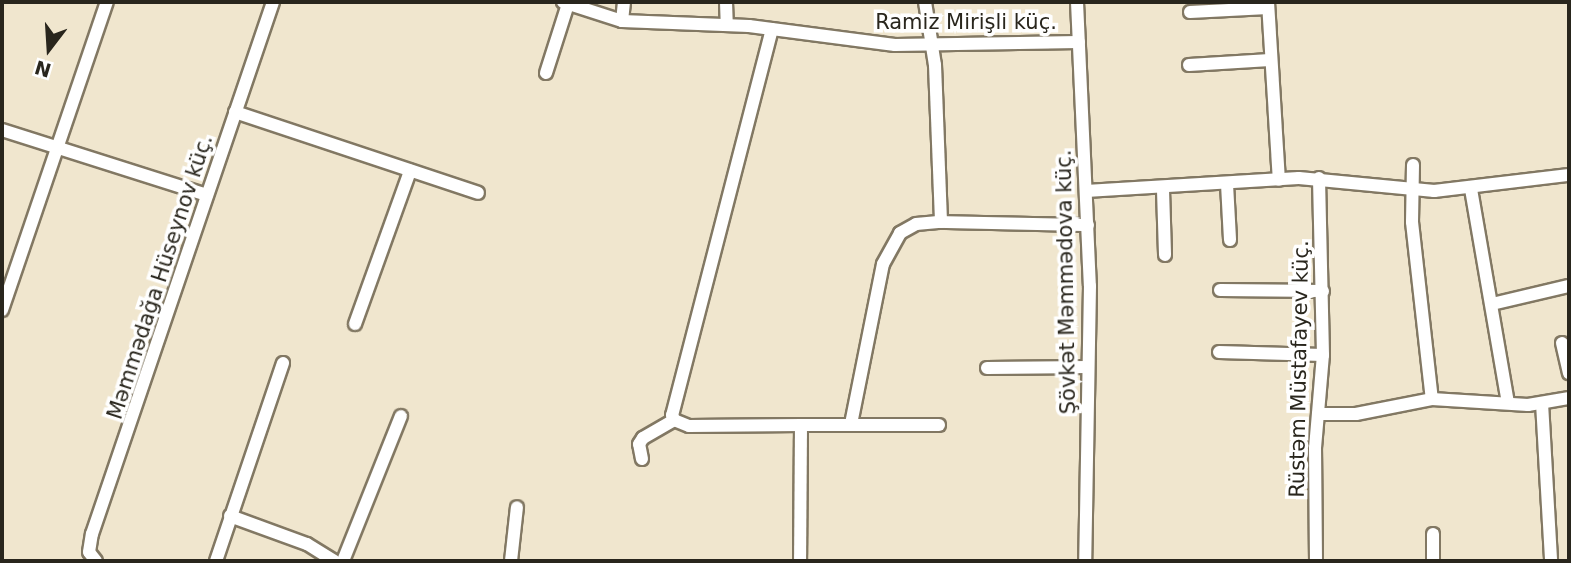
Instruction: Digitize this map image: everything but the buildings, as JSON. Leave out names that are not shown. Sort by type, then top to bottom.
[{"type":"street","points":[[2,310],[107,2]]},
{"type":"street","name":"Məmmədağa Hüseynov küç.","points":[[91,560],[94,525],[273,2]]},
{"type":"street","points":[[622,21],[624,2]]},
{"type":"street","points":[[726,2],[727,25]]},
{"type":"street","points":[[925,2],[933,45],[941,222]]},
{"type":"street","name":"Şövkət Məmmədova küç.","points":[[1077,2],[1088,225],[1085,561]]},
{"type":"street","points":[[546,73],[566,3]]},
{"type":"street","name":"Ramiz Mirişli küç.","points":[[566,3],[622,21],[727,25],[895,45],[1079,42]]},
{"type":"street","points":[[1189,12],[1268,5],[1269,60],[1279,180]]},
{"type":"street","points":[[674,421],[673,405],[772,29]]},
{"type":"street","points":[[1189,65],[1269,60]]},
{"type":"street","points":[[235,111],[478,193]]},
{"type":"street","points":[[2,130],[207,195]]},
{"type":"street","points":[[1413,165],[1412,222],[1432,399]]},
{"type":"street","points":[[355,324],[410,171]]},
{"type":"street","points":[[1086,191],[1163,190],[1319,178],[1412,189],[1471,189],[1569,175]]},
{"type":"street","name":"Rüstəm Müstafayev küç.","points":[[1316,561],[1318,414],[1323,355],[1319,178]]},
{"type":"street","points":[[1227,184],[1230,240]]},
{"type":"street","points":[[1471,189],[1507,403]]},
{"type":"street","points":[[1163,190],[1166,255]]},
{"type":"street","points":[[851,424],[888,249],[916,224],[941,222],[1088,225]]},
{"type":"street","points":[[1492,304],[1569,286]]},
{"type":"street","points":[[1220,290],[1323,291]]},
{"type":"street","points":[[1562,342],[1569,373]]},
{"type":"street","points":[[1219,352],[1323,355]]},
{"type":"street","points":[[216,561],[283,363]]},
{"type":"street","points":[[987,368],[1088,366]]},
{"type":"street","points":[[1318,414],[1356,414],[1432,399],[1542,403],[1569,398]]},
{"type":"street","points":[[1542,403],[1551,561]]},
{"type":"street","points":[[343,561],[401,416]]},
{"type":"street","points":[[642,459],[639,444],[643,438],[674,421],[689,426],[939,425]]},
{"type":"street","points":[[800,561],[801,425]]},
{"type":"street","points":[[511,561],[517,507]]},
{"type":"street","points":[[230,516],[307,544],[334,561]]},
{"type":"street","points":[[1433,534],[1433,561]]}]
